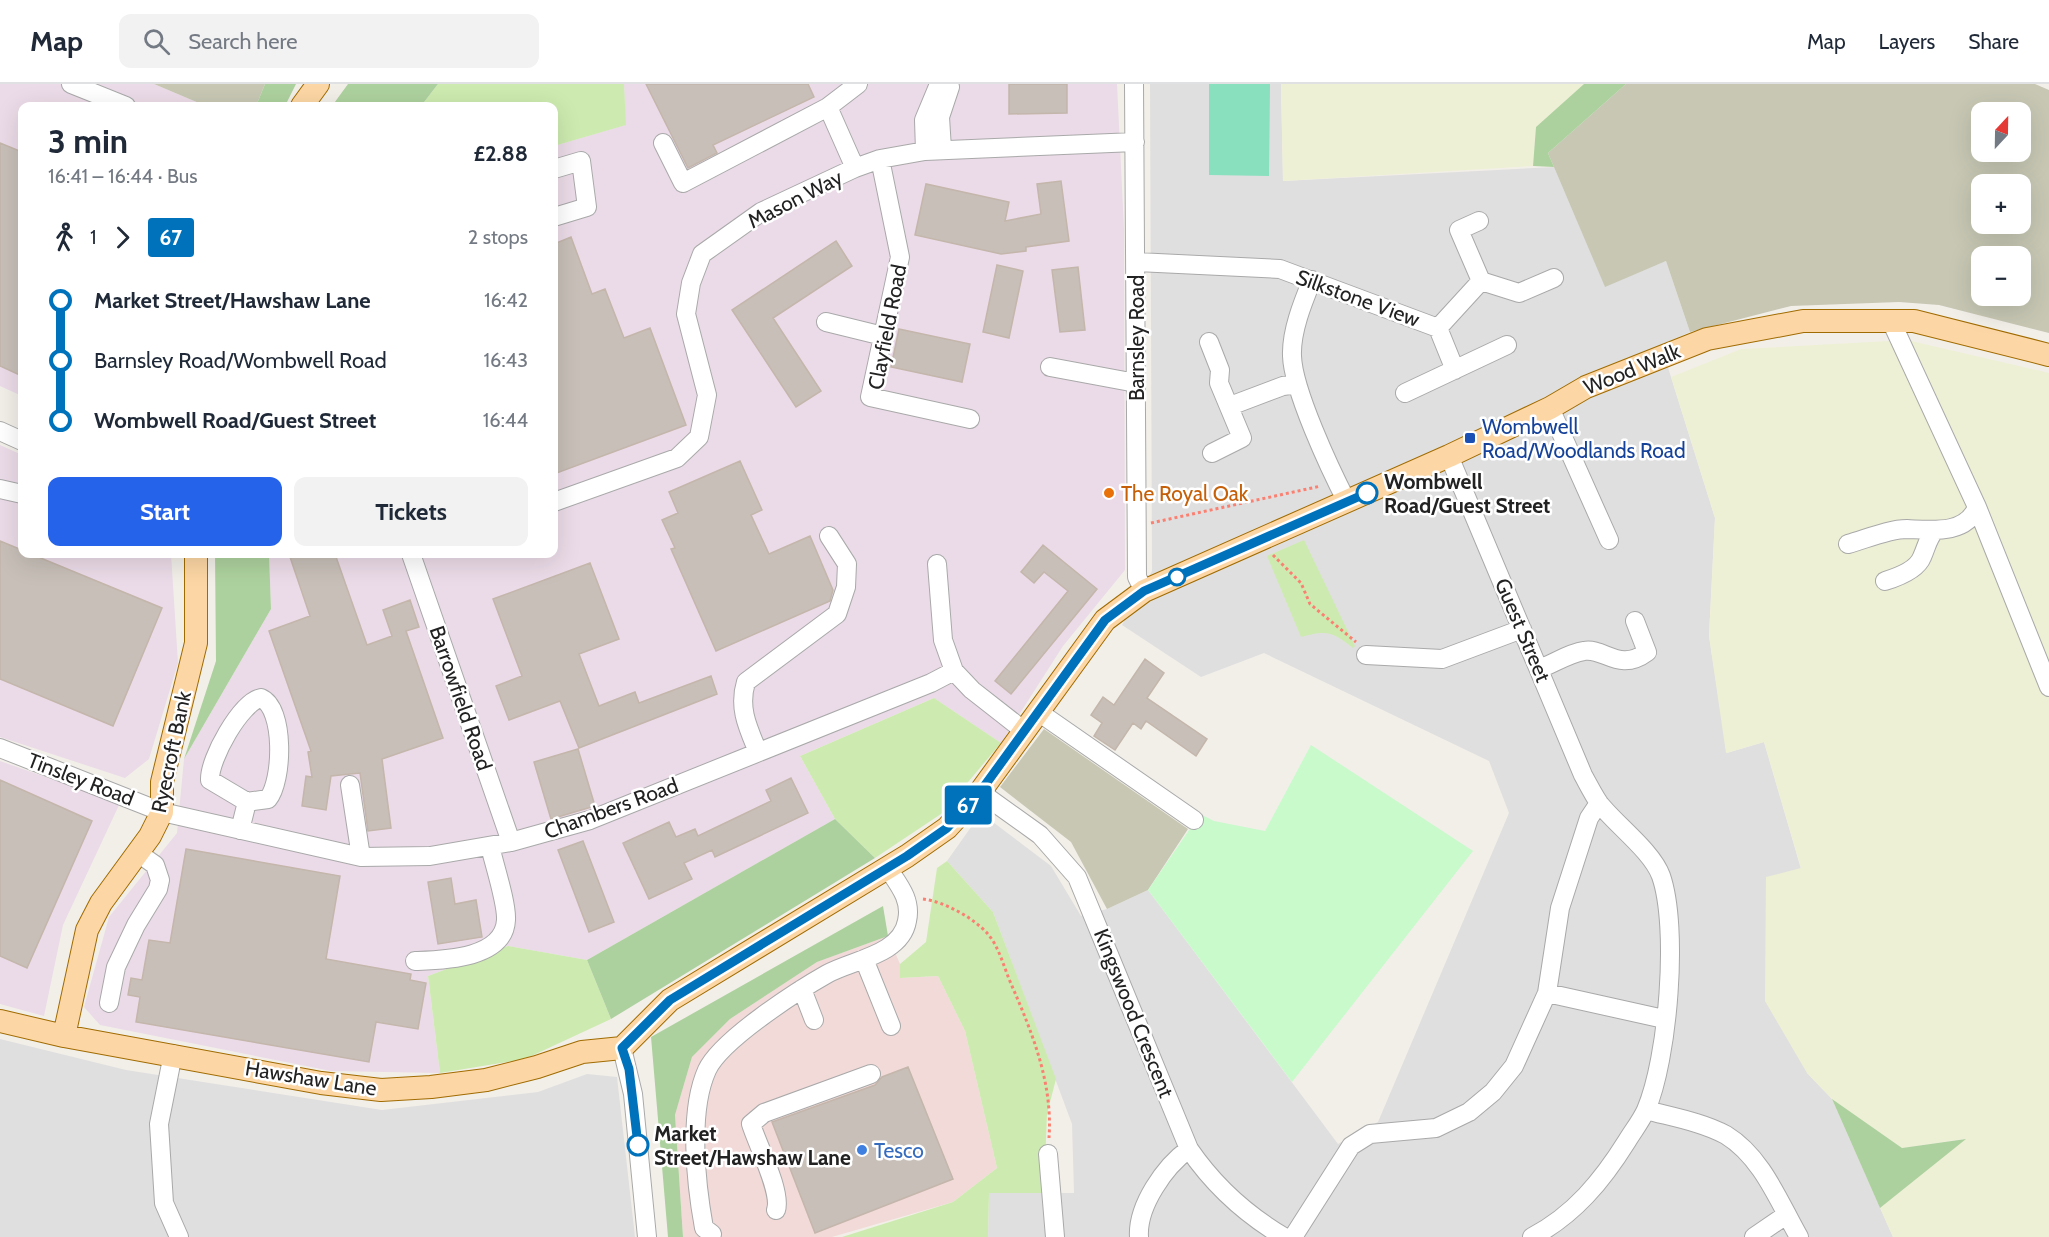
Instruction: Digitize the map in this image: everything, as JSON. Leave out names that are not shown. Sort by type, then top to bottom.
[{"type":"main road","name":"Wood Walk","points":[[622,1048],[670,1000],[888,867],[947,828],[980,792],[1105,620],[1144,591],[1259,540],[1342,492],[1449,456],[1550,408],[1586,387],[1707,339],[1803,321],[1914,321],[2049,354]]},
{"type":"main road","name":"Ryecroft Bank","points":[[64,1036],[87,930],[101,903],[150,836],[162,812],[162,782],[196,643],[196,558]]},
{"type":"main road","name":"Hawshaw Lane","points":[[0,1021],[64,1036],[174,1054],[321,1083],[381,1089],[431,1087],[486,1080],[582,1052],[622,1048]]},
{"type":"street","points":[[71,84],[116,102]]},
{"type":"street","points":[[663,143],[683,183],[828,106],[858,84]]},
{"type":"street","points":[[934,150],[924,120],[939,84]]},
{"type":"street","points":[[934,150],[940,117],[951,84]]},
{"type":"street","name":"Barnsley Road","points":[[1134,84],[1137,262],[1137,577],[1144,591]]},
{"type":"street","points":[[828,106],[855,168]]},
{"type":"street","name":"Mason Way","points":[[558,501],[677,458],[699,437],[707,395],[686,314],[691,283],[702,254],[760,212],[855,168],[880,159],[934,150],[1135,142]]},
{"type":"street","name":"Clayfield Road","points":[[880,159],[900,257],[870,397],[970,419]]},
{"type":"street","points":[[558,168],[581,161],[587,207],[558,216]]},
{"type":"street","points":[[1479,221],[1459,230],[1481,281],[1519,293],[1554,278]]},
{"type":"street","name":"Silkstone View","points":[[1137,262],[1280,269],[1438,328],[1481,281]]},
{"type":"street","points":[[1312,280],[1302,305],[1292,355],[1298,384],[1342,492]]},
{"type":"street","points":[[1891,321],[1977,507],[2049,687]]},
{"type":"street","points":[[826,322],[883,336]]},
{"type":"street","points":[[1438,328],[1455,370]]},
{"type":"street","points":[[1209,342],[1220,370],[1219,383],[1242,438],[1212,453]]},
{"type":"street","points":[[1405,393],[1507,345]]},
{"type":"street","points":[[1050,367],[1136,383]]},
{"type":"street","points":[[1230,406],[1283,386],[1298,384]]},
{"type":"street","points":[[1550,408],[1609,540]]},
{"type":"street","points":[[0,432],[18,439]]},
{"type":"street","name":"Guest Street","points":[[1449,456],[1583,775],[1599,803],[1638,844],[1660,874],[1670,942],[1664,1019]]},
{"type":"street","points":[[0,489],[18,493]]},
{"type":"street","points":[[1848,543],[1907,529],[1924,532],[1954,527],[1974,515],[1977,507]]},
{"type":"street","points":[[1885,581],[1905,573],[1919,563],[1927,539],[1935,530]]},
{"type":"street","points":[[758,752],[745,721],[742,707],[746,682],[837,614],[846,587],[848,564],[829,536]]},
{"type":"street","name":"Barrowfield Road","points":[[412,558],[511,842]]},
{"type":"street","points":[[938,564],[943,640],[954,670],[972,690],[1023,730]]},
{"type":"street","points":[[1539,669],[1585,650],[1622,661],[1644,655],[1647,652],[1635,621]]},
{"type":"street","points":[[1366,655],[1442,659],[1522,629]]},
{"type":"street","name":"Chambers Road","points":[[162,812],[361,857],[430,856],[490,846],[590,820],[931,683],[954,670]]},
{"type":"street","points":[[261,698],[268,703],[278,735],[279,763],[272,794],[268,799],[247,802],[215,785],[210,780],[209,770],[225,738],[248,705],[261,698]]},
{"type":"street","points":[[1038,711],[1194,820]]},
{"type":"street","name":"Tinsley Road","points":[[0,748],[162,812]]},
{"type":"street","points":[[350,785],[361,857]]},
{"type":"street","name":"Kingswood Crescent","points":[[980,792],[1040,835],[1077,877],[1190,1149],[1209,1178],[1233,1201],[1259,1222],[1284,1237]]},
{"type":"street","points":[[240,830],[247,802]]},
{"type":"street","points":[[1293,1237],[1351,1146],[1370,1134],[1436,1128],[1469,1112],[1493,1092],[1515,1066],[1546,993],[1560,908],[1589,818],[1599,803]]},
{"type":"street","points":[[415,961],[450,960],[482,950],[496,942],[506,919],[490,846]]},
{"type":"street","points":[[109,1003],[116,967],[136,925],[158,889],[160,880],[155,865],[138,854]]},
{"type":"street","points":[[712,1234],[704,1228],[697,1175],[698,1119],[707,1071],[716,1055],[802,989],[830,973],[879,953],[897,939],[907,922],[907,900],[888,867]]},
{"type":"street","points":[[864,959],[891,1026]]},
{"type":"street","points":[[802,989],[814,1020]]},
{"type":"street","points":[[1532,1237],[1572,1210],[1603,1179],[1646,1110],[1658,1066],[1664,1019],[1546,993]]},
{"type":"street","points":[[622,1048],[633,1094],[647,1237]]},
{"type":"street","points":[[174,1054],[159,1124],[164,1203],[179,1237]]},
{"type":"street","points":[[776,1210],[778,1204],[775,1190],[751,1124],[764,1113],[871,1074]]},
{"type":"street","points":[[1646,1110],[1692,1122],[1726,1135],[1750,1155],[1798,1237]]},
{"type":"street","points":[[1139,1237],[1145,1208],[1160,1180],[1181,1155],[1190,1149]]},
{"type":"street","points":[[1048,1154],[1055,1237]]},
{"type":"street","points":[[1754,1237],[1786,1215]]},
{"type":"path","points":[[1137,526],[1342,492]]},
{"type":"path","points":[[1259,540],[1301,583],[1310,604],[1354,641],[1366,655]]},
{"type":"path","points":[[907,900],[926,899],[961,913],[989,935],[1020,1002],[1041,1061],[1050,1120],[1048,1154]]},
{"type":"shaded area","points":[[0,84],[154,84],[197,102],[18,102],[18,394],[0,386]]},
{"type":"shaded area","points":[[154,84],[265,84],[258,102],[197,102]]},
{"type":"shaded area","points":[[624,84],[1117,84],[1124,229],[1125,570],[1063,646],[1001,743],[934,698],[800,756],[835,819],[587,960],[508,946],[428,976],[440,1073],[331,1071],[100,1025],[84,1007],[109,917],[177,833],[184,759],[271,609],[269,558],[558,558],[558,145],[625,125]]},
{"type":"shaded area","points":[[1150,84],[1281,84],[1283,181],[1554,167],[1605,286],[1666,261],[1690,332],[1661,345],[1715,518],[1709,636],[1727,753],[1764,742],[1801,869],[1807,1073],[1832,1099],[1893,1237],[988,1237],[989,1193],[1074,1193],[1072,1124],[993,912],[947,861],[981,813],[1051,866],[1081,916],[1107,909],[1148,890],[1338,1144],[1378,1122],[1509,813],[1489,761],[1264,653],[1201,677],[1122,625],[1152,571]]},
{"type":"shaded area","points":[[1281,84],[1584,84],[1536,127],[1533,166],[1283,181]]},
{"type":"shaded area","points":[[1626,84],[2035,84],[2049,90],[2049,333],[1939,305],[1899,302],[1791,306],[1690,332],[1666,261],[1605,287],[1548,153]]},
{"type":"shaded area","points":[[1907,340],[2049,373],[2049,1237],[1893,1237],[1880,1208],[1965,1139],[1902,1148],[1832,1099],[1807,1073],[1765,1001],[1766,877],[1801,868],[1764,742],[1726,753],[1709,636],[1715,518],[1671,377],[1741,349]]},
{"type":"shaded area","points":[[0,445],[18,453],[18,558],[171,558],[178,663],[149,759],[125,778],[0,737]]},
{"type":"shaded area","points":[[1044,729],[1188,829],[1148,890],[1107,909],[1071,842],[1000,787]]},
{"type":"shaded area","points":[[0,761],[120,803],[63,925],[44,1016],[0,1004]]},
{"type":"shaded area","points":[[888,936],[900,964],[900,978],[938,976],[965,1031],[997,1168],[953,1202],[832,1237],[683,1237],[675,1115],[692,1057],[730,1019],[817,962]]},
{"type":"shaded area","points":[[0,1039],[126,1070],[382,1110],[538,1092],[587,1074],[617,1077],[635,1237],[0,1237]]},
{"type":"green space","points":[[265,84],[296,84],[287,102],[258,102]]},
{"type":"green space","points":[[348,84],[438,84],[424,102],[335,102]]},
{"type":"green space","points":[[438,84],[624,84],[626,125],[558,145],[558,102],[424,102]]},
{"type":"green space","points":[[1209,84],[1270,84],[1269,176],[1209,175]]},
{"type":"green space","points":[[1584,84],[1626,84],[1548,153],[1554,167],[1533,166],[1536,127]]},
{"type":"green space","points":[[1304,540],[1355,646],[1353,648],[1334,635],[1317,633],[1301,637],[1267,556]]},
{"type":"green space","points":[[215,558],[269,558],[271,609],[184,759],[216,661]]},
{"type":"green space","points":[[934,698],[1001,743],[941,814],[875,858],[835,819],[800,756]]},
{"type":"green space","points":[[1311,745],[1473,851],[1292,1082],[1148,890],[1200,814],[1214,821],[1265,831]]},
{"type":"green space","points":[[835,819],[875,858],[611,1019],[587,960]]},
{"type":"green space","points":[[947,861],[993,912],[1056,1079],[1047,1114],[1044,1193],[989,1193],[988,1237],[842,1237],[953,1202],[997,1168],[965,1031],[938,976],[900,978],[900,964],[926,942],[937,868]]},
{"type":"green space","points":[[883,906],[888,936],[817,962],[730,1019],[692,1057],[675,1115],[683,1237],[668,1237],[651,1037]]},
{"type":"green space","points":[[508,946],[587,960],[611,1019],[525,1059],[440,1073],[428,976]]},
{"type":"green space","points":[[1832,1099],[1902,1148],[1966,1139],[1880,1208]]},
{"type":"building","points":[[646,84],[808,84],[814,97],[713,145],[717,153],[688,168]]},
{"type":"building","points":[[1009,84],[1067,84],[1067,113],[1009,114]]},
{"type":"building","points":[[0,143],[18,150],[18,374],[0,366]]},
{"type":"building","points":[[1061,181],[1069,241],[1026,247],[1026,251],[1001,254],[915,235],[926,184],[1009,202],[1005,221],[1041,214],[1037,184]]},
{"type":"building","points":[[571,237],[592,294],[605,289],[624,338],[650,328],[686,425],[558,473],[558,242]]},
{"type":"building","points":[[836,241],[852,266],[773,318],[821,391],[796,407],[732,310]]},
{"type":"building","points":[[997,265],[1023,271],[1009,338],[983,332]]},
{"type":"building","points":[[1078,267],[1085,330],[1060,332],[1052,270]]},
{"type":"building","points":[[899,329],[970,344],[962,382],[891,367]]},
{"type":"building","points":[[740,461],[762,510],[751,515],[769,554],[810,536],[833,590],[830,601],[716,651],[671,549],[675,548],[662,520],[678,513],[669,492]]},
{"type":"building","points":[[0,541],[18,548],[18,558],[41,558],[162,608],[113,726],[0,679]]},
{"type":"building","points":[[1043,545],[1097,589],[1011,694],[995,681],[1068,591],[1044,572],[1034,583],[1021,572]]},
{"type":"building","points":[[290,558],[336,558],[367,645],[392,636],[383,610],[410,600],[419,627],[406,631],[443,738],[382,759],[391,828],[368,831],[360,773],[331,776],[326,810],[302,806],[306,776],[312,777],[308,752],[311,751],[269,631],[310,616]]},
{"type":"building","points":[[590,563],[619,639],[579,654],[599,706],[635,692],[639,703],[711,676],[717,694],[579,748],[560,701],[509,720],[496,686],[522,676],[493,599]]},
{"type":"building","points":[[1145,659],[1164,673],[1147,698],[1207,739],[1196,756],[1146,721],[1141,729],[1133,723],[1115,750],[1094,736],[1102,723],[1091,715],[1103,697],[1114,705]]},
{"type":"building","points":[[578,749],[595,806],[551,819],[534,762]]},
{"type":"building","points":[[791,778],[808,813],[715,857],[712,850],[684,863],[692,879],[649,899],[623,843],[669,822],[676,837],[695,829],[698,836],[771,801],[766,790]]},
{"type":"building","points":[[0,780],[92,821],[27,968],[0,956]]},
{"type":"building","points":[[583,841],[614,922],[589,932],[558,850]]},
{"type":"building","points":[[186,849],[340,876],[326,959],[411,974],[410,980],[426,983],[418,1029],[376,1022],[369,1062],[136,1022],[140,997],[128,995],[131,978],[142,980],[149,940],[170,943]]},
{"type":"building","points":[[451,878],[455,904],[476,900],[482,937],[438,944],[428,882]]},
{"type":"building","name":"Tesco","points":[[908,1067],[953,1179],[815,1233],[772,1122],[875,1085],[882,1077]]},
{"type":"bus line","name":"67","points":[[638,1145],[629,1069],[622,1048],[653,1015],[670,1000],[742,954],[907,856],[947,828],[980,792],[1105,620],[1118,610],[1144,591],[1367,493]]},
{"type":"place","name":"Wombwell Road/Woodlands Road","points":[[1470,438]]},
{"type":"place","name":"The Royal Oak","points":[[1109,493]]},
{"type":"place","name":"Wombwell Road/Guest Street","points":[[1367,493]]},
{"type":"place","name":"Market Street/Hawshaw Lane","points":[[638,1145]]},
{"type":"place","name":"Tesco","points":[[862,1150]]}]
